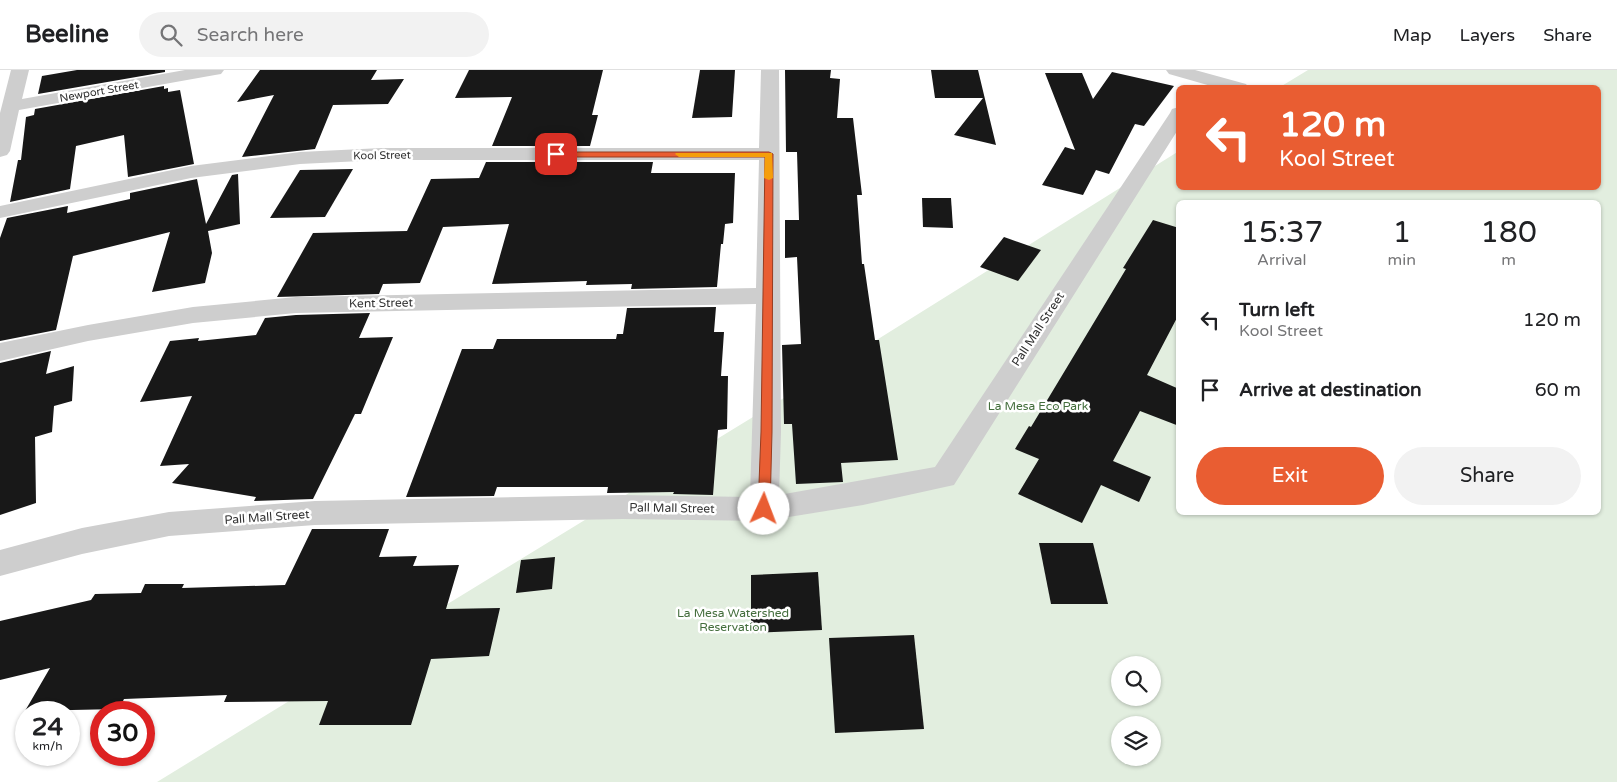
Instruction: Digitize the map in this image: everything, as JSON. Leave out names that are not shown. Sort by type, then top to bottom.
[{"type":"street","points":[[0,151],[20,70]]},
{"type":"street","name":"Newport Street","points":[[12,106],[215,70]]},
{"type":"street","points":[[764,509],[767,432],[770,70]]},
{"type":"street","points":[[1175,70],[1229,85]]},
{"type":"street","name":"Pall Mall Street","points":[[0,563],[82,541],[169,524],[315,514],[622,507],[764,509],[863,493],[944,477],[1176,118]]},
{"type":"street","name":"Kool Street","points":[[0,212],[191,172],[300,158],[382,154],[769,154]]},
{"type":"street","name":"Kent Street","points":[[0,352],[88,333],[193,315],[296,305],[767,296]]},
{"type":"green space","points":[[1308,70],[1617,70],[1617,782],[157,782],[771,406],[1176,153],[1176,190],[1601,190],[1601,85],[1283,85]]},
{"type":"building","points":[[77,70],[165,70],[165,72],[38,94],[42,76]]},
{"type":"building","points":[[260,70],[377,70],[371,80],[404,79],[388,104],[333,105],[315,149],[242,157],[274,95],[237,102]]},
{"type":"building","points":[[469,70],[603,70],[592,115],[598,115],[590,146],[492,146],[512,97],[455,98]]},
{"type":"building","points":[[700,70],[735,70],[732,117],[692,118]]},
{"type":"building","points":[[785,70],[831,70],[830,78],[840,79],[837,118],[853,118],[862,195],[857,195],[862,264],[864,264],[875,340],[879,340],[898,460],[841,463],[843,482],[796,484],[792,424],[784,424],[782,345],[801,344],[797,257],[785,258],[785,220],[799,220],[797,152],[786,152]]},
{"type":"building","points":[[931,70],[978,70],[996,145],[954,135],[983,98],[935,98]]},
{"type":"building","points":[[1112,72],[1174,86],[1144,126],[1135,124],[1109,174],[1096,170],[1083,195],[1042,185],[1065,147],[1075,150],[1045,73],[1082,73],[1093,99]]},
{"type":"building","points":[[164,86],[164,89],[168,88],[168,92],[180,90],[194,164],[128,177],[124,135],[76,146],[70,189],[10,202],[18,160],[21,160],[26,117],[34,115],[35,109]]},
{"type":"building","points":[[486,162],[653,162],[651,173],[735,173],[733,223],[725,224],[717,287],[631,289],[632,284],[586,285],[587,281],[492,284],[509,224],[443,227],[420,283],[383,284],[379,294],[277,297],[313,233],[407,231],[431,179],[479,178]]},
{"type":"building","points":[[353,169],[325,217],[270,218],[300,170]]},
{"type":"building","points":[[238,174],[240,224],[208,231],[212,253],[205,283],[152,292],[170,232],[73,256],[56,330],[0,341],[0,238],[7,218],[68,206],[67,213],[130,199],[130,193],[197,179],[206,224],[232,175]]},
{"type":"building","points":[[922,198],[951,198],[953,228],[923,227]]},
{"type":"building","points":[[1153,220],[1176,227],[1176,320],[1147,375],[1176,388],[1176,425],[1140,411],[1113,461],[1151,477],[1139,502],[1101,485],[1082,523],[1018,494],[1039,459],[1015,449],[1029,426],[1031,427],[1126,269],[1123,268]]},
{"type":"building","points":[[1004,237],[1041,250],[1018,281],[980,267]]},
{"type":"building","points":[[716,307],[714,332],[724,332],[721,376],[728,376],[727,429],[718,430],[713,495],[673,494],[674,492],[607,493],[608,487],[497,487],[494,496],[406,497],[462,349],[493,349],[497,339],[616,339],[617,334],[623,334],[627,308]]},
{"type":"building","points":[[370,313],[359,338],[393,337],[361,414],[355,414],[313,499],[254,501],[256,497],[172,483],[189,464],[160,466],[192,396],[140,402],[170,341],[199,338],[198,341],[256,335],[265,318],[296,315]]},
{"type":"building","points":[[51,351],[46,374],[74,366],[72,401],[54,406],[52,432],[35,437],[36,503],[0,515],[0,363]]},
{"type":"building","points":[[312,529],[389,529],[379,557],[417,556],[413,566],[459,565],[446,609],[500,608],[489,656],[431,659],[411,725],[319,725],[328,701],[224,702],[227,695],[90,701],[90,710],[80,710],[80,701],[31,701],[50,668],[0,680],[0,621],[91,600],[95,594],[141,593],[145,584],[184,584],[182,588],[285,585]]},
{"type":"building","points":[[1039,543],[1093,543],[1108,604],[1051,604]]},
{"type":"building","points":[[555,557],[552,589],[516,593],[521,560]]},
{"type":"building","points":[[818,572],[822,630],[751,633],[751,575]]},
{"type":"building","points":[[914,635],[924,729],[835,733],[829,638]]},
{"type":"slow traffic","points":[[679,154],[769,154],[769,178]]},
{"type":"route","points":[[556,154],[769,154],[767,432],[764,509]]},
{"type":"park label","name":"La Mesa Eco Park","points":[[1038,406]]},
{"type":"park label","name":"La Mesa Watershed Reservation","points":[[733,620]]}]
